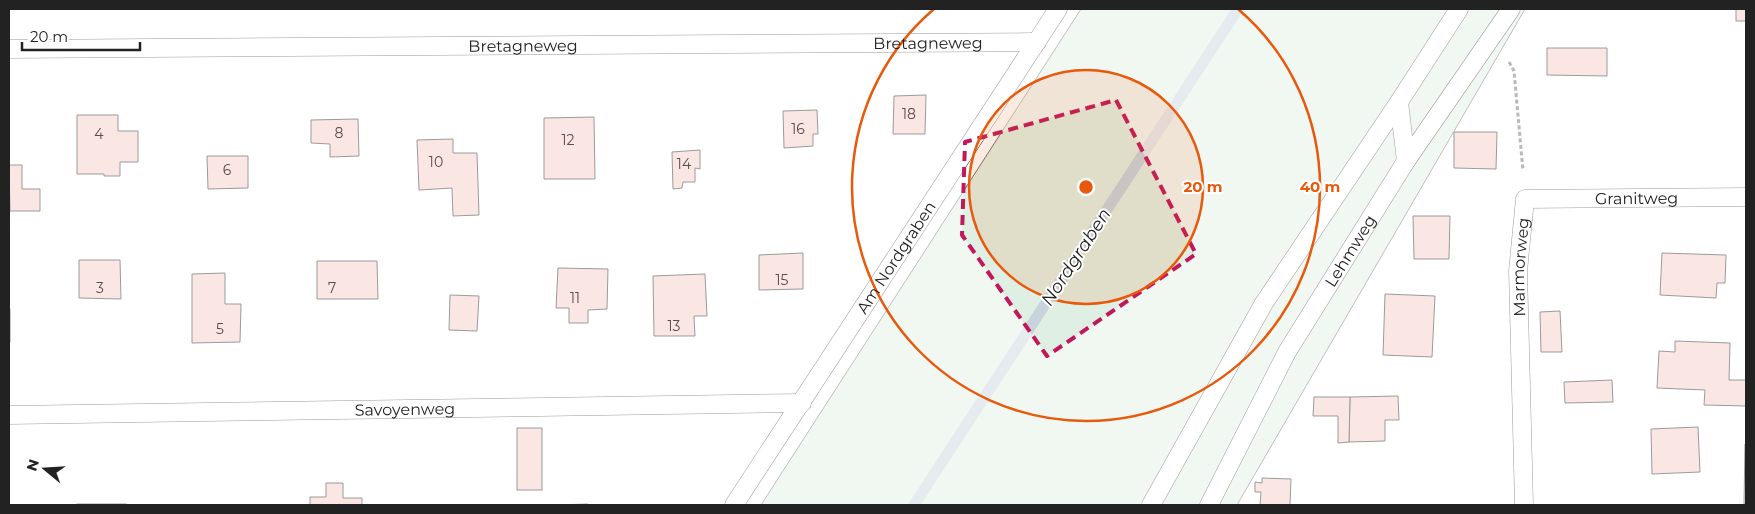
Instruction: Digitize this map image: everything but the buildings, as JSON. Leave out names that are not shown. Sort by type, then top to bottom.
[{"type":"lane","name":"Am Nordgraben","points":[[734,505],[1058,9]]},
{"type":"lane","points":[[1151,505],[1264,302],[1399,102],[1459,9]]},
{"type":"lane","name":"Lehmweg","points":[[1209,505],[1287,352],[1406,161],[1511,9]]},
{"type":"lane","name":"Bretagneweg","points":[[9,49],[1037,42]]},
{"type":"lane","points":[[1399,102],[1406,161]]},
{"type":"lane","name":"Granitweg","points":[[1525,198],[1746,197]]},
{"type":"lane","name":"Marmorweg","points":[[1524,505],[1518,271],[1525,198]]},
{"type":"lane","name":"Savoyenweg","points":[[9,415],[802,403]]},
{"type":"path","name":"Marmorweg","points":[[1494,35],[1514,71],[1525,198]]},
{"type":"highlighted area","points":[[1116,100],[1196,254],[1047,356],[962,235],[965,142]]},
{"type":"green space","points":[[1081,9],[1525,9],[1237,505],[761,505]]},
{"type":"waterway","name":"Nordgraben","points":[[914,505],[1238,9]]}]
